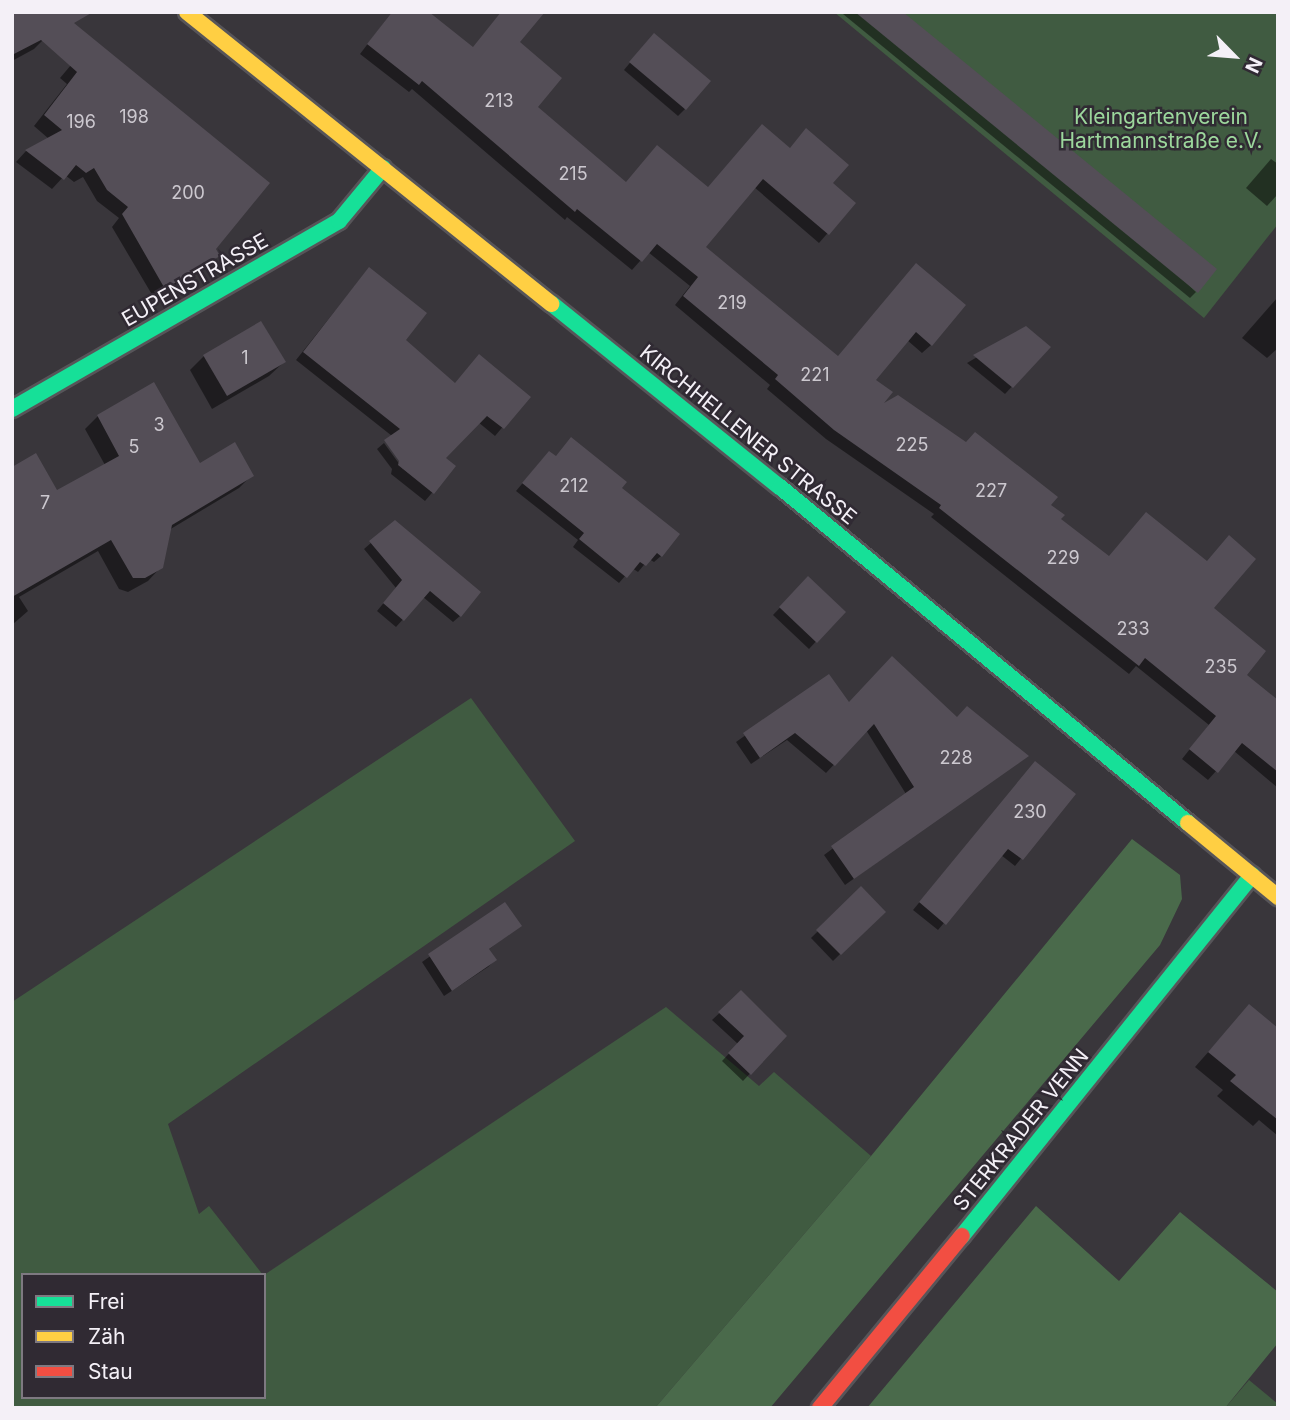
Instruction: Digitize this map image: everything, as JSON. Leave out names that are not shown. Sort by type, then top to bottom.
[{"type":"main road","name":"KIRCHHELLENER STRASSE","points":[[187,12],[780,487],[1278,897]]},
{"type":"main road","name":"EUPENSTRASSE","points":[[12,409],[339,221],[383,168]]},
{"type":"main road","name":"STERKRADER VENN","points":[[820,1408],[1011,1177],[1252,875]]},
{"type":"green space","name":"Kleingartenverein Hartmannstraße e.V.","points":[[834,12],[1278,12],[1278,224],[1204,318]]},
{"type":"green space","points":[[471,698],[575,841],[168,1124],[199,1214],[209,1206],[261,1273],[21,1273],[21,1399],[266,1399],[266,1274],[666,1007],[759,1086],[774,1072],[871,1156],[655,1408],[12,1408],[12,1002]]},
{"type":"green space","points":[[1132,839],[1180,875],[1182,899],[1160,945],[770,1408],[655,1408],[871,1156]]},
{"type":"green space","points":[[1036,1206],[1119,1281],[1180,1212],[1278,1292],[1278,1343],[1225,1408],[867,1408]]},
{"type":"green space","points":[[1249,1380],[1278,1404],[1278,1408],[1225,1408]]},
{"type":"building","points":[[12,12],[93,12],[74,23],[270,183],[216,249],[220,256],[165,289],[122,214],[128,207],[107,190],[94,168],[86,173],[76,165],[64,180],[25,150],[62,130],[44,115],[77,72],[41,40],[12,55]]},
{"type":"building","points":[[392,12],[429,12],[473,47],[501,12],[545,12],[520,42],[562,78],[538,107],[626,182],[657,145],[708,187],[762,124],[790,148],[806,128],[849,165],[833,183],[856,203],[829,235],[763,179],[706,247],[838,356],[916,263],[966,305],[932,346],[916,332],[876,380],[893,392],[884,403],[898,395],[966,442],[975,432],[1058,497],[1051,505],[1065,515],[1061,519],[1109,556],[1146,512],[1207,561],[1229,535],[1256,559],[1214,608],[1266,651],[1247,675],[1278,700],[1278,772],[1242,743],[1218,773],[1189,749],[1216,716],[1145,658],[1139,666],[939,508],[941,505],[834,430],[775,379],[778,375],[683,296],[698,277],[657,244],[642,262],[577,209],[575,212],[422,81],[419,85],[367,44]]},
{"type":"building","points":[[855,12],[903,12],[1217,269],[1198,293]]},
{"type":"building","points":[[654,33],[711,81],[686,110],[629,62]]},
{"type":"building","points":[[369,267],[427,313],[406,340],[455,383],[479,354],[531,397],[504,429],[487,416],[446,458],[456,466],[434,494],[398,465],[399,461],[384,440],[400,429],[303,352]]},
{"type":"building","points":[[261,321],[286,362],[227,396],[203,355]]},
{"type":"building","points":[[1026,326],[1051,347],[1013,388],[973,355]]},
{"type":"building","points":[[154,382],[200,463],[235,442],[254,476],[172,525],[163,568],[145,578],[133,578],[111,540],[12,597],[12,467],[36,453],[57,490],[119,456],[97,415]]},
{"type":"building","points":[[571,437],[627,482],[622,488],[680,534],[662,557],[657,553],[646,566],[640,562],[627,578],[579,539],[584,533],[522,483],[549,451],[556,456]]},
{"type":"building","points":[[395,520],[481,592],[461,617],[430,591],[404,621],[383,603],[402,580],[369,541]]},
{"type":"building","points":[[808,576],[846,612],[817,643],[779,607]]},
{"type":"building","points":[[892,656],[957,717],[967,706],[1029,756],[854,879],[831,846],[914,787],[874,724],[835,766],[795,733],[760,758],[743,733],[829,674],[849,702]]},
{"type":"building","points":[[1035,761],[1076,794],[1023,860],[1008,849],[946,925],[919,902]]},
{"type":"building","points":[[861,886],[886,912],[841,955],[816,930]]},
{"type":"building","points":[[505,902],[522,926],[489,949],[497,960],[452,991],[428,954]]},
{"type":"building","points":[[741,990],[787,1036],[751,1075],[728,1053],[744,1036],[718,1012]]},
{"type":"building","points":[[1249,1004],[1278,1028],[1278,1120],[1230,1081],[1236,1075],[1208,1052]]},
{"type":"traffic: fast","points":[[12,409],[339,221],[383,168]]},
{"type":"traffic: fast","points":[[552,304],[780,487],[1188,823]]},
{"type":"traffic: fast","points":[[962,1236],[1252,875]]},
{"type":"traffic: slow","points":[[187,12],[552,304]]},
{"type":"traffic: slow","points":[[1188,823],[1278,897]]},
{"type":"traffic: jam","points":[[820,1408],[962,1236]]}]
